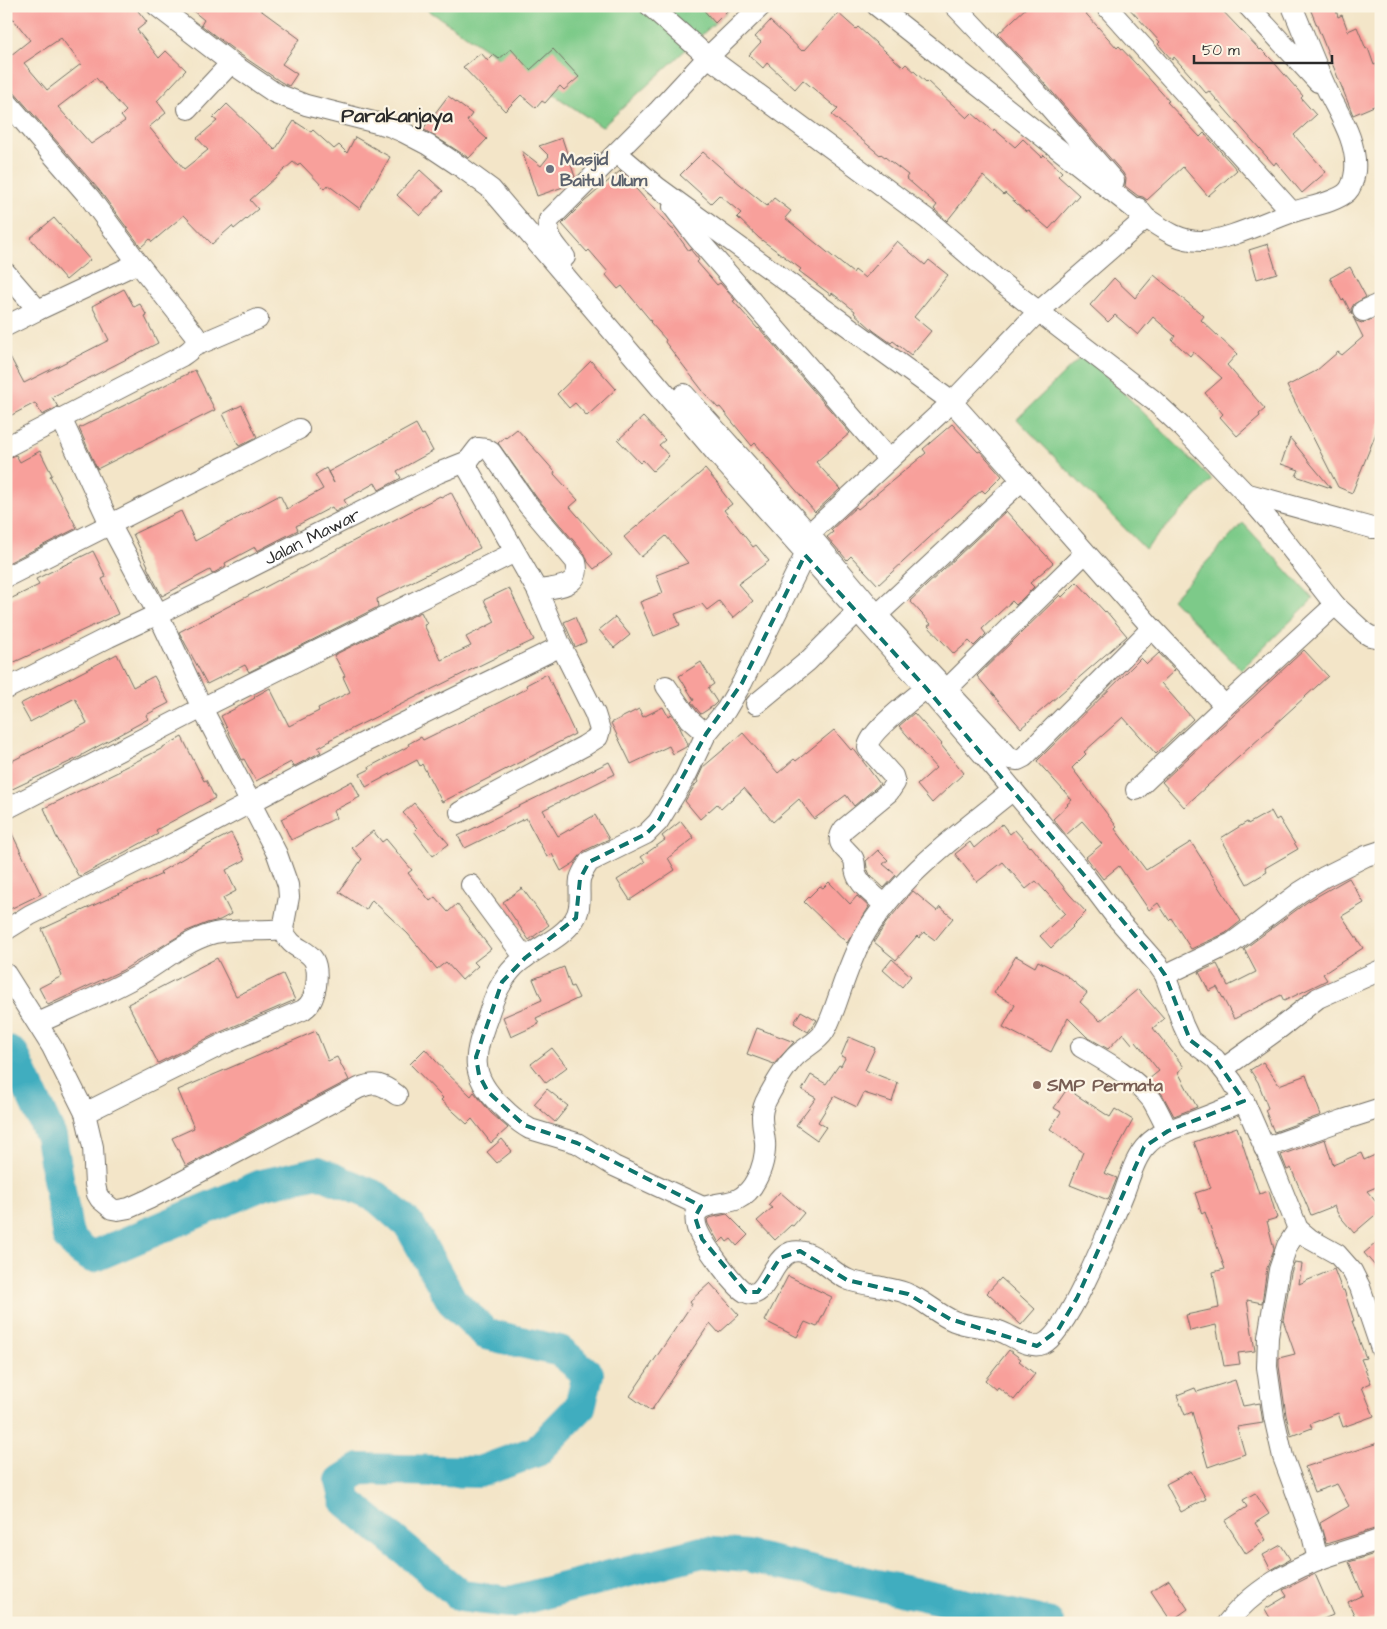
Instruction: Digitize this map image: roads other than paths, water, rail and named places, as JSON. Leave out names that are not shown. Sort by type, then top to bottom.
[{"type":"street","points":[[158,6],[231,63],[269,89],[289,99],[335,114],[389,126],[428,145],[483,182],[511,212],[647,373],[805,555],[926,688],[1081,871],[1115,916],[1149,952],[1165,975],[1190,1040],[1210,1054],[1223,1069],[1244,1102],[1298,1228],[1304,1235],[1337,1254],[1352,1271],[1360,1287],[1381,1349]]},
{"type":"street","points":[[650,6],[708,57],[927,219],[999,281],[1153,400],[1182,427],[1245,493],[1334,605],[1364,633],[1381,638]]},
{"type":"street","points":[[761,6],[708,57],[617,153],[549,220],[547,228],[549,235],[579,274],[650,357],[809,534],[878,615],[1010,759],[1018,760],[1024,756],[1152,628]]},
{"type":"street","points":[[877,6],[900,13],[1146,218],[1176,237],[1202,242],[1223,238],[1292,212],[1338,198],[1347,192],[1352,185],[1355,162],[1347,129],[1292,6]]},
{"type":"street","points":[[955,6],[1025,79],[1146,218]]},
{"type":"street","points":[[1106,6],[1292,212]]},
{"type":"street","points":[[1248,6],[1330,94]]},
{"type":"street","points":[[188,109],[231,63]]},
{"type":"street","points":[[6,101],[86,193],[195,335],[195,346]]},
{"type":"street","points":[[617,153],[657,187],[952,402],[1152,628],[1224,706]]},
{"type":"street","points":[[657,187],[697,238],[889,460]]},
{"type":"street","points":[[809,534],[952,402],[1038,312],[1146,218]]},
{"type":"street","points":[[6,326],[138,263]]},
{"type":"street","points":[[6,272],[38,310]]},
{"type":"street","points":[[1363,311],[1381,303]]},
{"type":"street","points":[[6,447],[182,356],[195,346],[258,319]]},
{"type":"street","points":[[61,418],[110,524],[158,614],[202,708],[277,854],[288,885],[289,897],[283,929],[291,944],[309,954],[316,962],[317,974],[315,992],[308,1007],[221,1045],[85,1113]]},
{"type":"street","points":[[6,577],[299,430]]},
{"type":"street","name":"Jalan Mawar","points":[[6,689],[438,473],[468,461],[478,448],[491,452],[528,505],[576,562],[578,569],[577,577],[572,582],[537,590]]},
{"type":"street","points":[[460,812],[603,735],[537,590],[468,469],[468,461]]},
{"type":"street","points":[[878,615],[1022,480]]},
{"type":"street","points":[[1245,493],[1372,528],[1381,528]]},
{"type":"street","points":[[6,809],[202,708],[515,552]]},
{"type":"street","points":[[946,690],[1085,553]]},
{"type":"street","points":[[703,1207],[614,1166],[577,1143],[530,1129],[512,1116],[481,1083],[476,1057],[492,1004],[502,982],[524,958],[557,936],[576,918],[579,907],[580,878],[589,862],[646,834],[658,822],[685,778],[706,734],[726,710],[742,683],[805,555]]},
{"type":"street","points":[[1136,790],[1334,605]]},
{"type":"street","points":[[756,704],[808,661],[857,612]]},
{"type":"street","points":[[6,930],[30,915],[369,740],[561,646]]},
{"type":"street","points":[[666,686],[689,719],[706,734]]},
{"type":"street","points":[[885,905],[860,880],[855,872],[854,860],[842,846],[840,836],[844,829],[888,792],[895,783],[893,776],[868,748],[870,740],[889,720],[926,688]]},
{"type":"street","points":[[1013,790],[932,857],[885,905],[875,918],[856,950],[823,1034],[792,1060],[763,1107],[761,1117],[765,1152],[760,1174],[750,1190],[736,1200],[703,1207],[699,1210],[695,1218],[696,1227],[702,1239],[734,1280],[746,1292],[758,1292],[768,1280],[780,1258],[800,1251],[810,1254],[847,1280],[908,1294],[950,1319],[968,1326],[1000,1331],[1030,1345],[1037,1346],[1044,1344],[1058,1330],[1077,1298],[1144,1147],[1168,1131],[1244,1102]]},
{"type":"street","points":[[1165,975],[1232,943],[1300,892],[1324,877],[1381,851]]},
{"type":"street","points":[[471,886],[524,958]]},
{"type":"street","points":[[38,1023],[134,977],[191,942],[211,934],[283,929]]},
{"type":"street","points":[[1223,1069],[1318,998],[1381,970]]},
{"type":"street","points":[[6,974],[38,1023],[85,1113],[93,1147],[97,1194],[112,1209],[129,1208],[149,1199],[359,1088],[378,1084],[397,1095]]},
{"type":"street","points":[[1081,1047],[1124,1073],[1138,1084],[1152,1101],[1168,1131]]},
{"type":"street","points":[[1264,1148],[1335,1122],[1381,1108]]},
{"type":"street","points":[[1298,1228],[1286,1246],[1279,1270],[1268,1337],[1267,1367],[1274,1418],[1283,1457],[1312,1535],[1318,1560]]},
{"type":"street","points":[[1227,1623],[1235,1612],[1279,1579],[1318,1560],[1381,1539]]},
{"type":"waterway","points":[[6,1051],[13,1054],[51,1137],[68,1237],[81,1250],[92,1257],[262,1185],[318,1172],[377,1197],[410,1226],[452,1301],[486,1334],[560,1351],[588,1374],[580,1407],[537,1451],[479,1472],[360,1469],[341,1481],[346,1501],[461,1596],[510,1602],[702,1552],[747,1556],[1048,1623]]},
{"type":"place","name":"Masjid Baitul Ulum","points":[[550,169]]},
{"type":"place","name":"SMP Permata","points":[[1037,1085]]},
{"type":"district","name":"Parakanjaya","points":[[397,116]]}]
